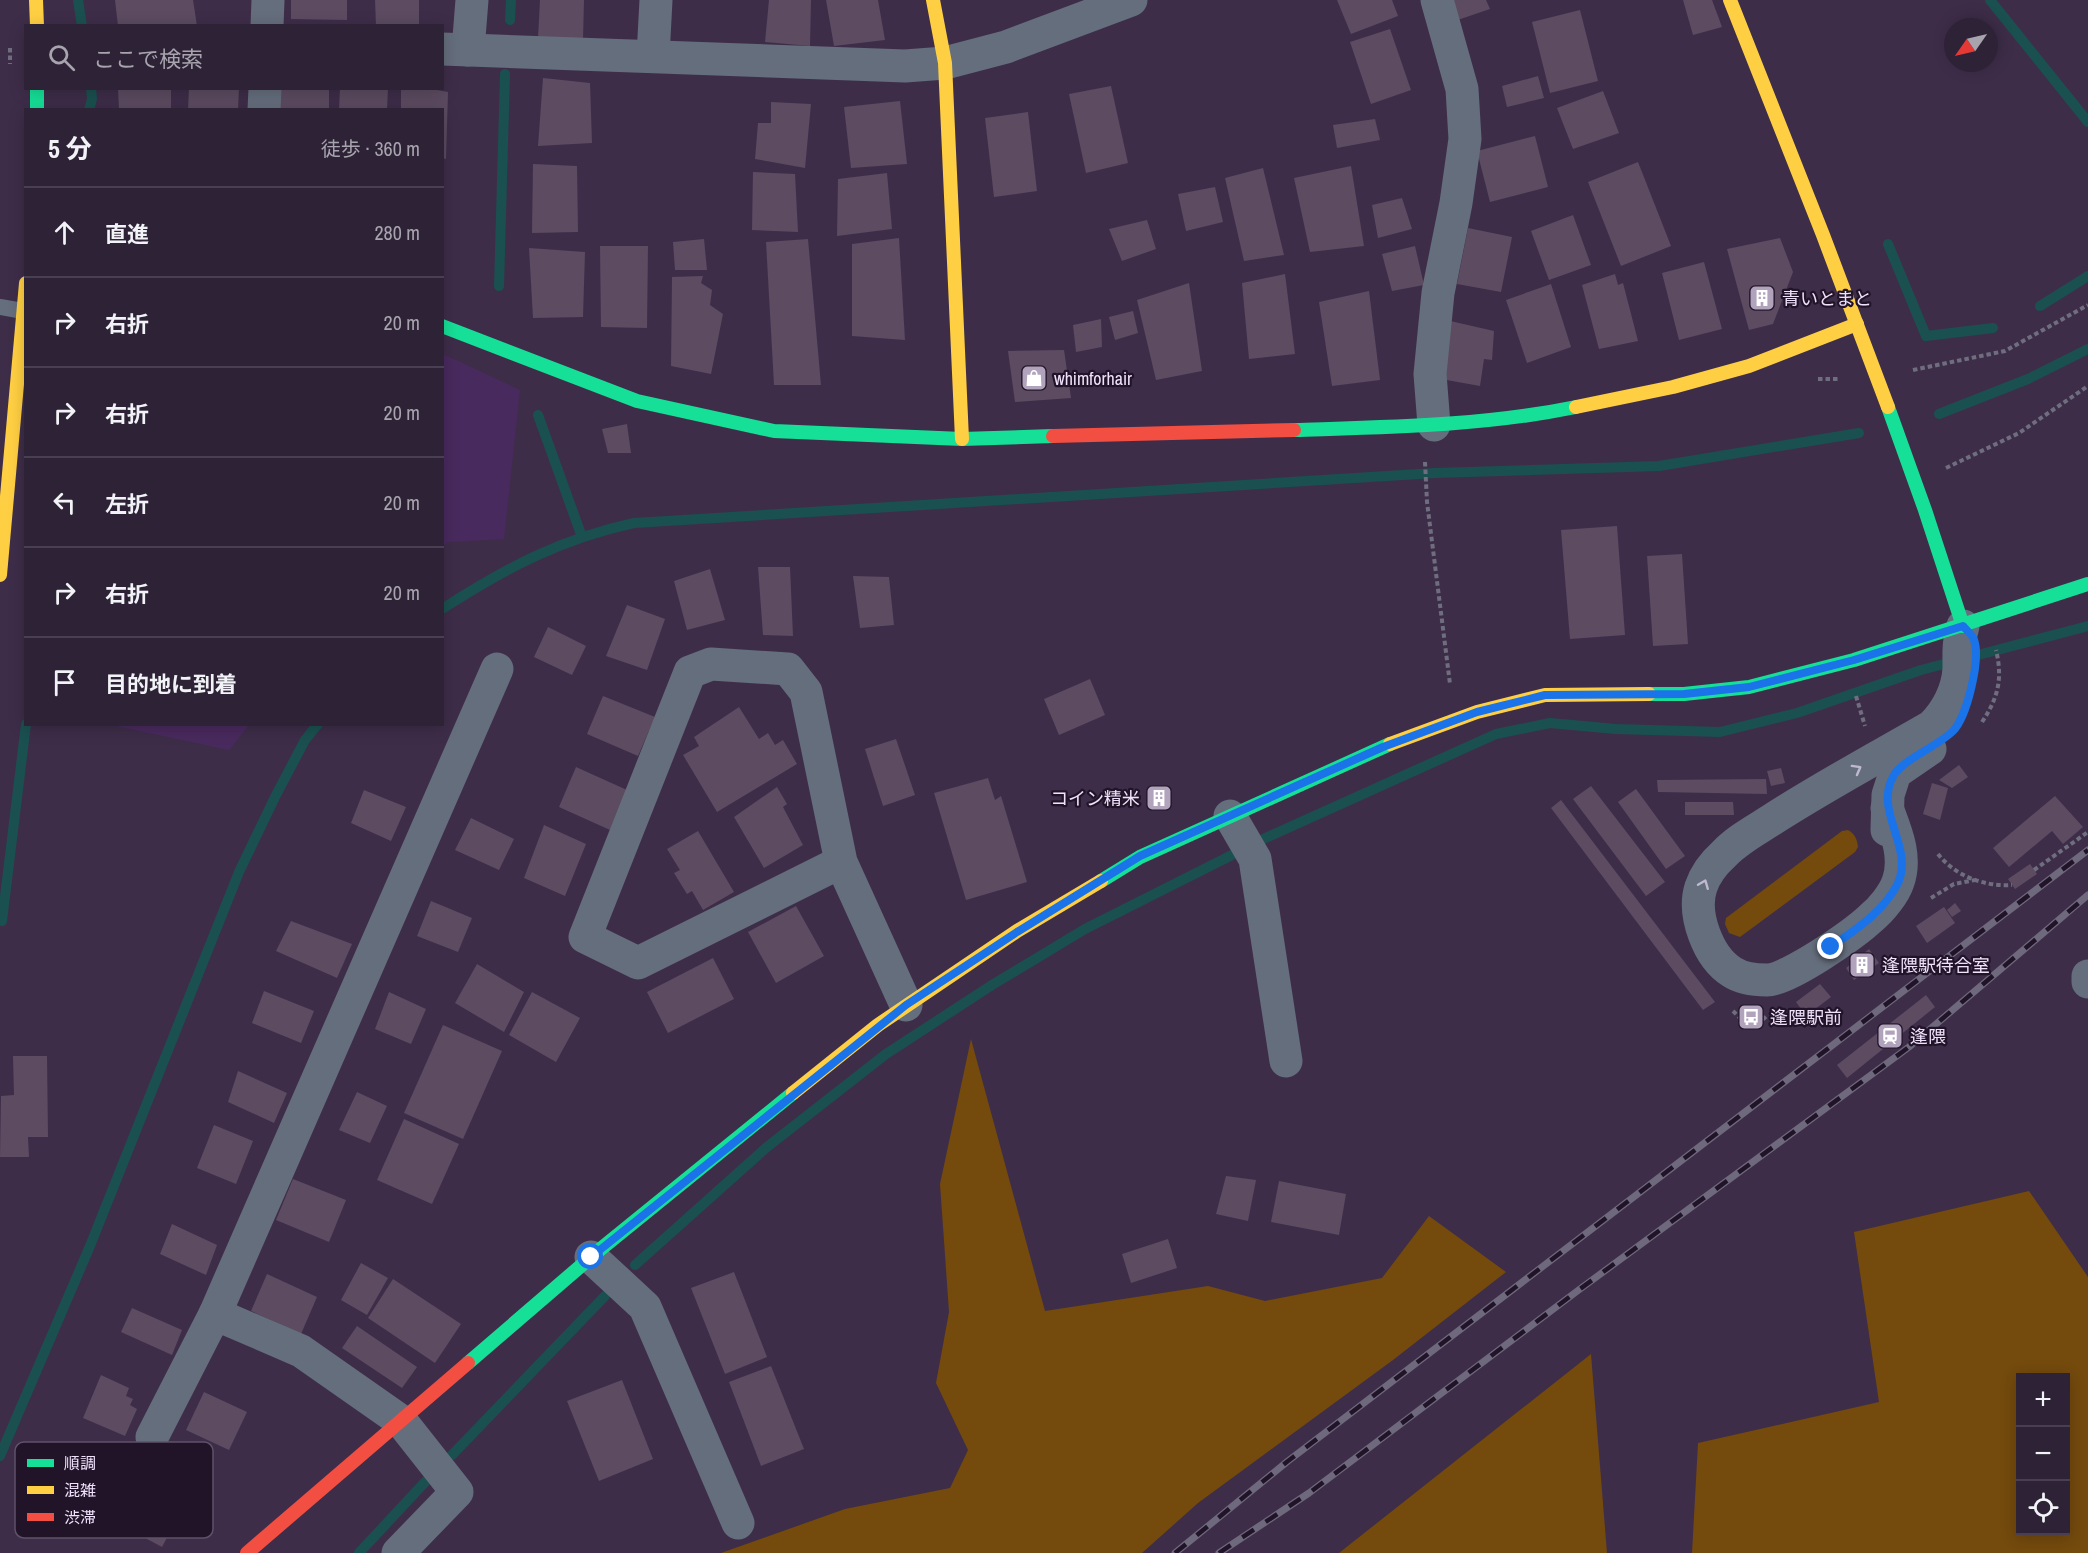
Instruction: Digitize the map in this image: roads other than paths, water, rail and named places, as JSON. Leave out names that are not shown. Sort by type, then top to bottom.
[{"type":"street","points":[[36,0],[37,24]]},
{"type":"street","points":[[267,24],[268,0]]},
{"type":"street","points":[[472,0],[455,49],[905,66],[945,63],[1006,47],[1131,0]]},
{"type":"street","points":[[652,56],[656,0]]},
{"type":"street","points":[[933,0],[945,63],[962,439]]},
{"type":"street","points":[[1434,425],[1430,374],[1438,293],[1456,203],[1465,139],[1461,89],[1437,0]]},
{"type":"street","points":[[1730,0],[1823,233],[1880,386],[1914,478],[1972,653],[1967,704],[1954,730],[1895,773],[1890,785],[1887,808],[1899,840],[1902,863],[1898,884],[1872,918],[1796,971],[1780,978],[1768,980],[1733,973],[1721,964],[1707,940],[1699,911],[1700,889],[1714,864],[1725,852],[1827,785],[1932,726],[1942,716],[1953,696],[1972,653]]},
{"type":"street","points":[[37,90],[37,108]]},
{"type":"street","points":[[264,108],[265,90]]},
{"type":"street","points":[[0,575],[24,302]]},
{"type":"street","points":[[444,327],[637,401],[774,431],[962,439],[1434,425],[1546,413],[1673,387],[1749,366],[1857,324]]},
{"type":"street","points":[[247,1553],[591,1257],[906,1005],[1017,932],[1140,856],[1383,747],[1477,712],[1545,695],[1684,694],[1749,687],[1854,660],[1972,653],[2088,584]]},
{"type":"street","points":[[841,862],[638,963],[585,937],[690,672],[711,664],[788,669],[806,692],[841,862],[906,1005]]},
{"type":"street","points":[[152,1437],[215,1314],[497,669]]},
{"type":"street","points":[[1230,816],[1255,859],[1286,1061]]},
{"type":"street","points":[[2088,976],[2088,982]]},
{"type":"street","points":[[591,1257],[645,1307],[738,1523]]},
{"type":"street","points":[[215,1314],[301,1351],[401,1421],[457,1492],[398,1553]]},
{"type":"lane","points":[[0,307],[23,311]]},
{"type":"waterway","points":[[78,0],[82,24]]},
{"type":"waterway","points":[[510,20],[511,0]]},
{"type":"waterway","points":[[1990,0],[2088,122]]},
{"type":"waterway","points":[[499,286],[505,74]]},
{"type":"waterway","points":[[90,108],[91,90]]},
{"type":"waterway","points":[[1888,244],[1926,336],[1993,328]]},
{"type":"waterway","points":[[2040,306],[2088,276]]},
{"type":"waterway","points":[[1939,414],[2028,379],[2088,349]]},
{"type":"waterway","points":[[538,415],[582,537]]},
{"type":"waterway","points":[[444,608],[511,568],[558,546],[634,523],[1435,473],[1659,466],[1859,433]]},
{"type":"waterway","points":[[1261,840],[1496,734],[1550,723],[1616,729],[1720,732],[1797,713],[1921,670],[2088,626]]},
{"type":"waterway","points":[[2,921],[26,726]]},
{"type":"waterway","points":[[0,1456],[90,1246],[239,872],[305,740],[316,726]]},
{"type":"waterway","points":[[635,1265],[767,1147],[886,1054],[992,985],[1085,929],[1236,853]]},
{"type":"waterway","points":[[452,1455],[605,1296]]},
{"type":"waterway","points":[[359,1553],[426,1481]]},
{"type":"railway","points":[[1175,1553],[1288,1461],[2088,850]]},
{"type":"railway","points":[[1219,1553],[1309,1493],[1580,1289],[1909,1047],[2088,895]]},
{"type":"place","name":"青いとまと","points":[[1762,298]]},
{"type":"place","name":"whimforhair","points":[[1034,378]]},
{"type":"place","name":"コイン精米","points":[[1159,798]]},
{"type":"place","name":"逢隈駅待合室","points":[[1862,965]]},
{"type":"place","name":"逢隈駅前","points":[[1751,1017]]},
{"type":"place","name":"逢隈","points":[[1890,1036]]}]
